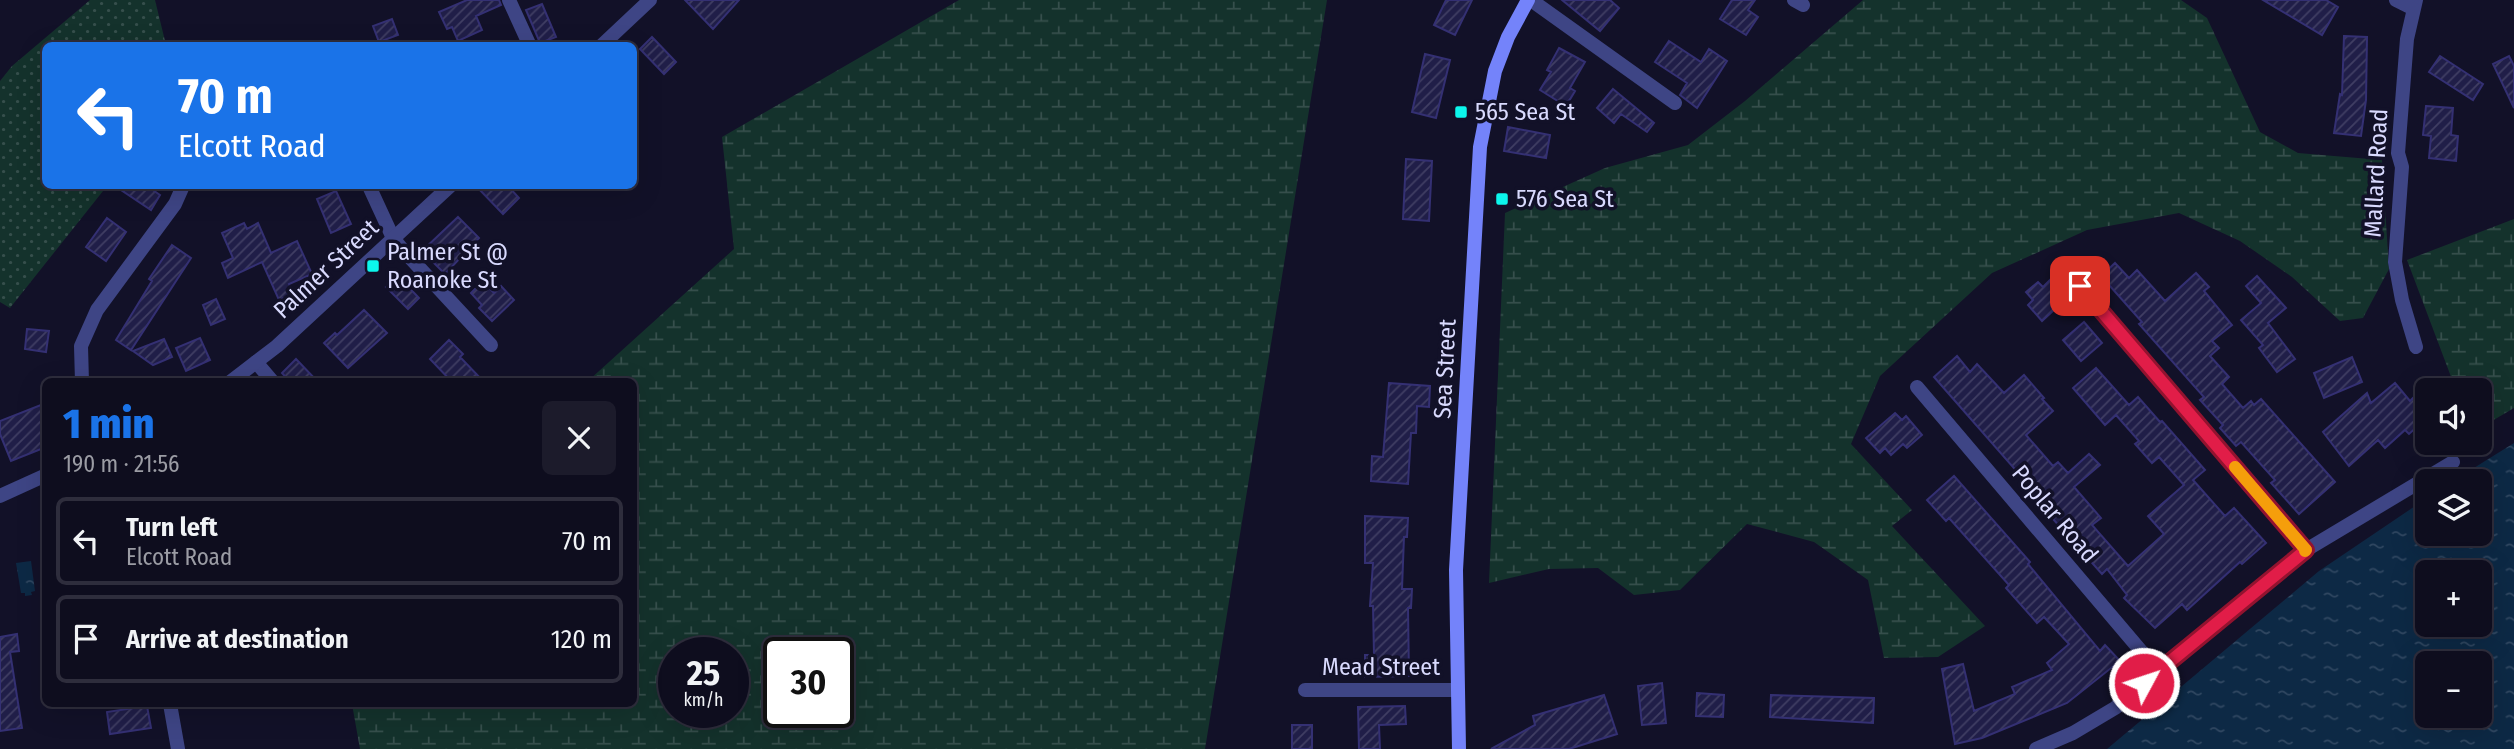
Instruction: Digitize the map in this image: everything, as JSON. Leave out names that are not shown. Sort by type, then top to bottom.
[{"type":"main road","name":"Sea Street","points":[[1459,749],[1456,570],[1480,147],[1495,71],[1508,37],[1529,0]]},
{"type":"street","points":[[509,0],[528,42]]},
{"type":"street","points":[[605,42],[650,0]]},
{"type":"street","points":[[1529,0],[1675,103]]},
{"type":"street","points":[[2396,0],[2414,4]]},
{"type":"street","name":"Mallard Road","points":[[2414,4],[2407,39],[2398,153],[2402,167],[2395,262],[2402,300],[2416,346]]},
{"type":"street","points":[[82,378],[81,346],[97,310],[175,204],[182,189]]},
{"type":"street","points":[[370,189],[393,238],[491,345]]},
{"type":"street","name":"Palmer Street","points":[[235,378],[447,189]]},
{"type":"street","points":[[2080,286],[2306,550]]},
{"type":"street","points":[[256,362],[270,378]]},
{"type":"street","name":"Poplar Road","points":[[1917,387],[2158,671]]},
{"type":"street","points":[[2036,749],[2095,722],[2306,550],[2453,462]]},
{"type":"street","points":[[0,496],[42,477]]},
{"type":"street","name":"Mead Street","points":[[1305,690],[1457,690]]},
{"type":"street","points":[[171,707],[178,749]]},
{"type":"green space","points":[[90,0],[155,0],[165,42],[42,42],[42,189],[105,189],[10,308],[0,302],[0,81],[12,66]]},
{"type":"green space","points":[[959,0],[1327,0],[1205,749],[360,749],[353,707],[637,707],[637,378],[591,378],[734,249],[722,137]]},
{"type":"green space","points":[[1863,0],[2181,0],[2207,18],[2260,132],[2298,153],[2382,160],[2389,269],[2363,318],[2340,321],[2292,277],[2240,241],[2179,213],[2087,230],[1992,273],[1880,376],[1851,444],[1912,510],[1892,526],[1985,626],[1938,657],[1884,658],[1868,580],[1814,542],[1747,524],[1680,590],[1634,595],[1598,568],[1549,569],[1489,583],[1505,213],[1605,168],[1688,145],[1745,101]]},
{"type":"green space","points":[[2514,219],[2514,408],[2492,421],[2492,378],[2451,378],[2407,260]]},
{"type":"water","points":[[2514,443],[2514,749],[2107,749],[2319,571],[2415,506],[2415,546],[2492,546],[2492,469],[2472,469]]},
{"type":"water","points":[[31,561],[35,591],[31,592],[32,595],[25,596],[25,593],[21,593],[16,563]]},
{"type":"building","points":[[467,0],[499,0],[501,5],[476,16],[482,30],[458,41],[452,27],[447,29],[439,12]]},
{"type":"building","points":[[685,0],[739,0],[713,29]]},
{"type":"building","points":[[1446,0],[1472,0],[1455,35],[1434,25]]},
{"type":"building","points":[[1562,0],[1610,0],[1619,8],[1600,31]]},
{"type":"building","points":[[1732,0],[1755,0],[1748,10],[1758,17],[1746,35],[1720,19]]},
{"type":"building","points":[[2263,0],[2326,0],[2338,7],[2322,35]]},
{"type":"building","points":[[542,4],[556,37],[540,42],[526,10]]},
{"type":"building","points":[[392,19],[398,35],[379,42],[373,26]]},
{"type":"building","points":[[2344,36],[2367,37],[2366,100],[2361,136],[2334,133],[2340,94],[2342,95]]},
{"type":"building","points":[[652,37],[676,62],[664,74],[640,49]]},
{"type":"building","points":[[1669,41],[1701,62],[1709,49],[1727,61],[1697,108],[1680,95],[1687,83],[1655,62]]},
{"type":"building","points":[[1559,48],[1585,62],[1570,88],[1575,91],[1566,106],[1540,90],[1551,72],[1547,70]]},
{"type":"building","points":[[1425,54],[1450,60],[1436,118],[1412,112]]},
{"type":"building","points":[[2440,56],[2483,84],[2473,100],[2429,72]]},
{"type":"building","points":[[2509,56],[2514,66],[2514,108],[2493,64]]},
{"type":"building","points":[[1613,89],[1654,123],[1647,132],[1621,114],[1614,123],[1597,108]]},
{"type":"building","points":[[2426,106],[2453,108],[2451,135],[2458,136],[2456,161],[2429,158],[2431,136],[2423,135]]},
{"type":"building","points":[[1508,127],[1550,135],[1546,158],[1504,151]]},
{"type":"building","points":[[1406,159],[1432,161],[1429,221],[1403,219]]},
{"type":"building","points":[[120,189],[151,189],[160,195],[151,210]]},
{"type":"building","points":[[479,189],[511,189],[519,198],[503,214]]},
{"type":"building","points":[[336,191],[351,224],[331,233],[317,199]]},
{"type":"building","points":[[458,217],[479,238],[445,274],[422,251]]},
{"type":"building","points":[[107,218],[126,232],[106,261],[86,247]]},
{"type":"building","points":[[244,223],[247,229],[258,223],[271,253],[297,241],[312,274],[289,284],[293,294],[279,300],[262,262],[228,278],[222,263],[233,258],[222,233]]},
{"type":"building","points":[[172,245],[191,258],[131,350],[116,340],[152,281],[149,279]]},
{"type":"building","points":[[2115,263],[2129,278],[2137,270],[2165,301],[2196,273],[2209,287],[2204,291],[2232,325],[2212,341],[2219,348],[2210,356],[2229,377],[2222,384],[2243,408],[2251,401],[2254,405],[2261,399],[2335,482],[2299,514],[2271,483],[2275,480],[2241,442],[2236,446],[2220,428],[2223,425],[2200,400],[2204,397],[2139,324],[2142,322],[2101,276]]},
{"type":"building","points":[[398,276],[419,298],[408,309],[386,287]]},
{"type":"building","points":[[2257,276],[2286,308],[2268,323],[2295,359],[2277,372],[2259,348],[2263,345],[2241,320],[2261,303],[2246,286]]},
{"type":"building","points":[[2050,280],[2067,298],[2042,321],[2028,305],[2033,300],[2026,292],[2038,282],[2043,287]]},
{"type":"building","points":[[483,281],[494,293],[501,286],[514,300],[492,321],[479,308],[482,305],[471,293]]},
{"type":"building","points":[[216,299],[225,319],[211,325],[203,305]]},
{"type":"building","points":[[364,310],[387,333],[348,368],[324,343],[335,333],[337,335]]},
{"type":"building","points":[[2084,322],[2102,343],[2081,361],[2063,340]]},
{"type":"building","points":[[27,329],[49,331],[46,352],[25,349]]},
{"type":"building","points":[[200,338],[210,360],[186,371],[176,348]]},
{"type":"building","points":[[164,339],[172,357],[153,365],[133,351]]},
{"type":"building","points":[[449,340],[463,354],[460,357],[480,378],[448,378],[430,359]]},
{"type":"building","points":[[1957,356],[1970,372],[1977,364],[2004,393],[2024,375],[2053,411],[2026,435],[2053,466],[2058,462],[2068,473],[2089,454],[2100,465],[2074,487],[2101,518],[2092,525],[2128,566],[2164,534],[2148,516],[2184,485],[2159,457],[2152,463],[2135,444],[2139,441],[2116,415],[2105,425],[2073,388],[2096,368],[2129,405],[2138,397],[2205,470],[2193,480],[2225,516],[2234,508],[2266,543],[2242,564],[2240,562],[2187,610],[2182,604],[2155,628],[2124,598],[2127,595],[2107,569],[2102,574],[2053,519],[2056,516],[1934,377]]},
{"type":"building","points":[[2352,357],[2362,382],[2324,398],[2314,373]]},
{"type":"building","points":[[296,359],[314,378],[286,378],[282,373]]},
{"type":"building","points":[[1389,383],[1430,386],[1429,407],[1417,406],[1416,433],[1411,433],[1408,484],[1371,481],[1372,456],[1383,457]]},
{"type":"building","points":[[2395,383],[2410,401],[2413,398],[2415,400],[2415,429],[2409,434],[2405,430],[2385,448],[2378,440],[2349,466],[2323,432],[2367,393],[2371,403]]},
{"type":"building","points":[[42,405],[42,449],[11,461],[0,434],[0,421]]},
{"type":"building","points":[[1895,413],[1902,420],[1906,416],[1922,435],[1907,448],[1903,444],[1891,455],[1885,448],[1880,453],[1866,438]]},
{"type":"building","points":[[1954,476],[2030,562],[2028,564],[2100,651],[2105,645],[2120,661],[2067,703],[1982,738],[1955,744],[1942,669],[1963,664],[1974,711],[2015,694],[2012,687],[2052,670],[2047,663],[2069,644],[2044,617],[2037,623],[2006,588],[2009,585],[1949,518],[1946,521],[1927,500]]},
{"type":"building","points":[[1365,516],[1408,518],[1407,537],[1404,537],[1402,589],[1412,589],[1411,608],[1408,608],[1409,676],[1365,677],[1365,655],[1374,655],[1373,606],[1370,606],[1373,563],[1365,563]]},
{"type":"building","points":[[17,634],[19,651],[10,652],[22,728],[0,731],[0,637]]},
{"type":"building","points":[[1662,683],[1666,723],[1642,725],[1638,686]]},
{"type":"building","points":[[1697,693],[1724,695],[1723,717],[1696,716]]},
{"type":"building","points":[[1604,695],[1617,734],[1569,749],[1491,749],[1535,725],[1533,716]]},
{"type":"building","points":[[1771,695],[1874,698],[1873,723],[1770,717]]},
{"type":"building","points":[[1405,706],[1406,724],[1379,725],[1380,749],[1359,749],[1358,707]]},
{"type":"building","points":[[147,707],[151,728],[110,734],[107,712]]},
{"type":"building","points":[[1292,725],[1312,725],[1312,749],[1292,749]]},
{"type":"slow traffic","points":[[2235,467],[2305,551]]},
{"type":"place","name":"565 Sea St","points":[[1461,112]]},
{"type":"place","name":"576 Sea St","points":[[1502,199]]},
{"type":"place","name":"Palmer St @ Roanoke St","points":[[373,266]]},
{"type":"route","points":[[2080,286],[2306,550],[2144,683]]}]
